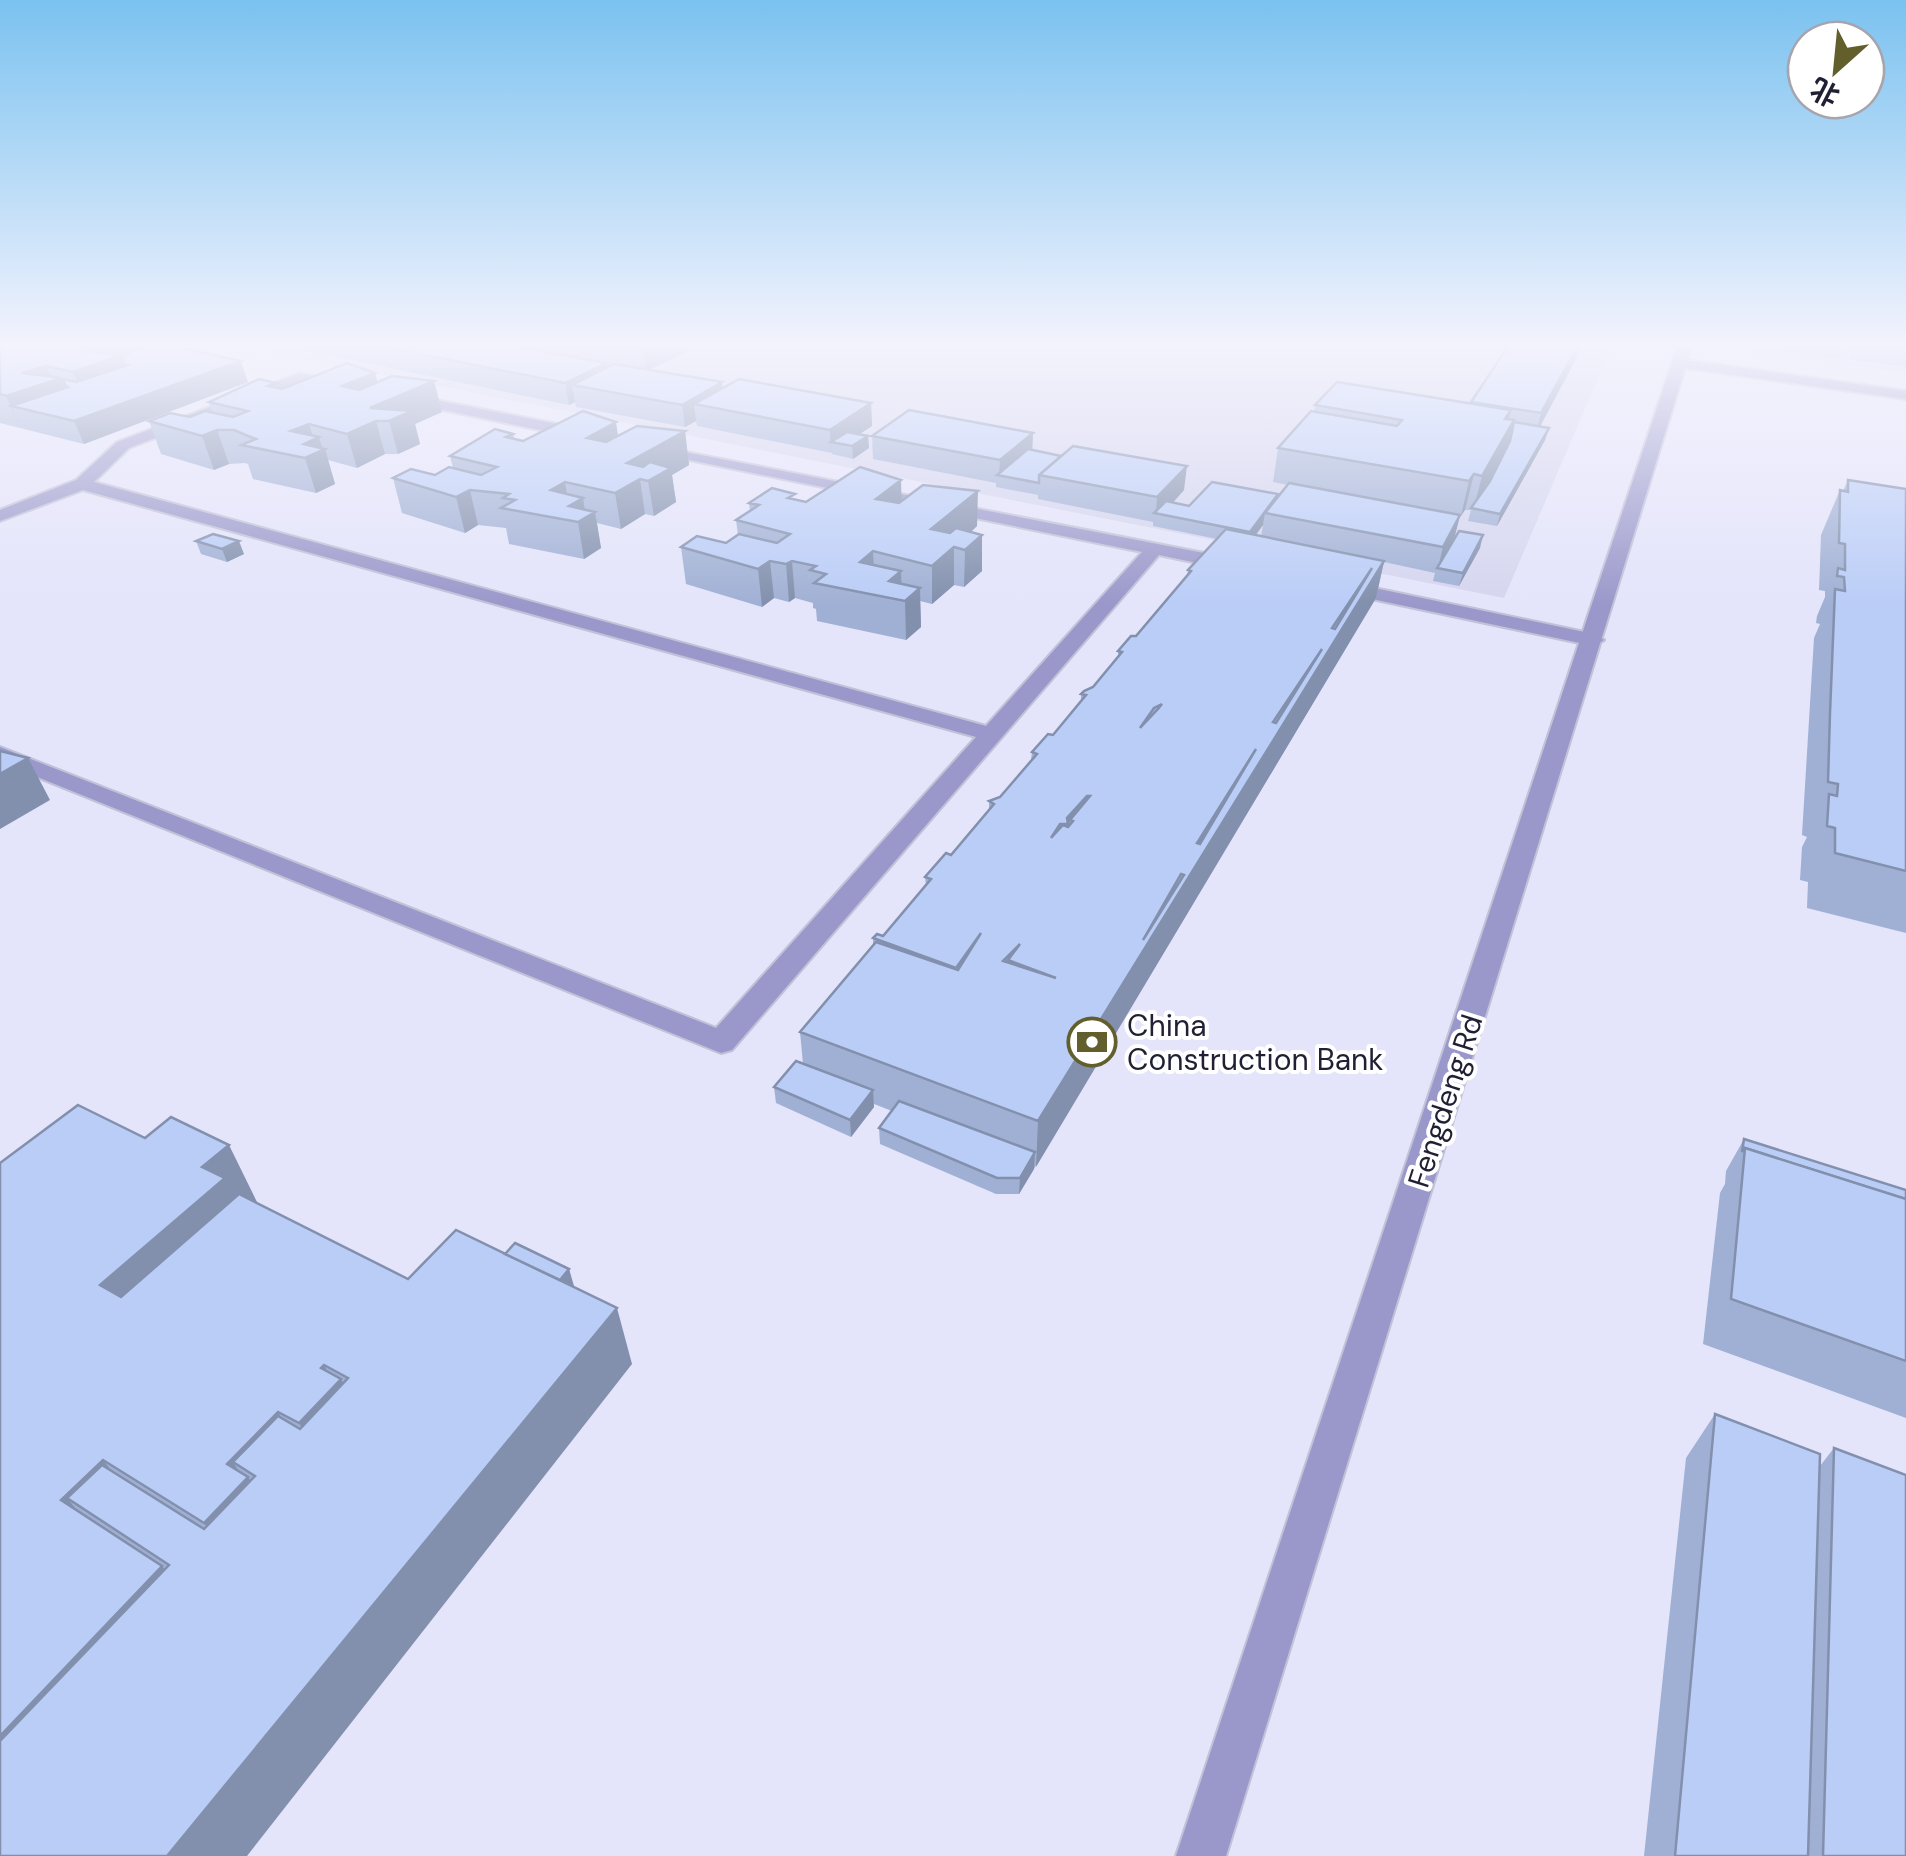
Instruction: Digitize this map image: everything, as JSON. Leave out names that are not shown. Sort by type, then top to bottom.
[{"type":"street","points":[[0,516],[82,484],[123,444],[156,432]]},
{"type":"street","points":[[574,432],[611,439]]},
{"type":"street","name":"Fengdeng Rd","points":[[1201,1856],[1659,432]]},
{"type":"street","points":[[630,443],[1251,568]]},
{"type":"street","points":[[82,484],[991,734]]},
{"type":"street","points":[[0,754],[721,1042],[1155,548]]},
{"type":"street","points":[[1327,584],[1594,640]]},
{"type":"shaded area","points":[[669,432],[1575,432],[1504,598]]},
{"type":"building","points":[[238,432],[294,432],[319,437],[304,444],[325,449],[305,458],[241,445],[256,439]]},
{"type":"building","points":[[491,432],[513,434],[506,437],[523,441],[542,432],[599,432],[587,438],[606,442],[626,432],[684,432],[627,463],[643,467],[650,462],[671,468],[648,481],[640,479],[615,493],[565,482],[551,490],[583,498],[569,506],[595,512],[578,522],[501,508],[515,500],[503,498],[509,494],[470,490],[456,497],[393,478],[411,469],[435,475],[449,467],[481,475],[497,467],[450,456]]},
{"type":"building","points":[[847,432],[868,436],[852,446],[831,442]]},
{"type":"building","points":[[878,432],[1033,433],[1000,460],[872,436]]},
{"type":"building","points":[[1293,432],[1507,432],[1482,476],[1474,474],[1469,481],[1278,448]]},
{"type":"building","points":[[1512,432],[1547,432],[1500,514],[1471,508],[1490,481]]},
{"type":"building","points":[[1073,446],[1187,466],[1157,497],[1039,475]]},
{"type":"building","points":[[1028,449],[1061,456],[1039,475],[1039,483],[997,475]]},
{"type":"building","points":[[860,467],[901,480],[876,499],[899,503],[923,485],[978,491],[931,529],[950,533],[956,528],[982,535],[965,550],[954,547],[932,566],[873,551],[860,562],[901,571],[889,581],[920,588],[905,601],[814,583],[826,574],[810,570],[816,566],[770,561],[758,569],[681,547],[697,536],[726,543],[739,534],[777,543],[790,534],[736,520],[759,505],[749,503],[772,488],[795,494],[788,498],[806,502]]},
{"type":"building","points":[[1848,480],[1906,489],[1906,871],[1835,853],[1835,828],[1827,826],[1829,794],[1837,796],[1838,784],[1828,782],[1830,713],[1835,589],[1845,591],[1844,577],[1837,576],[1838,568],[1845,570],[1845,544],[1839,543],[1840,490],[1848,492]]},
{"type":"building","points":[[1212,482],[1278,494],[1250,532],[1154,513],[1166,501],[1189,506]]},
{"type":"building","points":[[1289,483],[1460,515],[1443,547],[1265,513]]},
{"type":"building","points":[[1226,529],[1384,561],[1038,1121],[800,1032],[876,942],[958,970],[981,933],[956,968],[873,938],[877,934],[883,936],[931,879],[925,877],[946,853],[951,855],[994,804],[989,801],[1000,797],[1037,754],[1032,752],[1048,734],[1053,735],[1086,695],[1081,694],[1093,687],[1122,652],[1118,651],[1131,636],[1136,636],[1191,571],[1188,570]],"holes":[[[1372,568],[1335,629],[1332,628]],[[1322,649],[1276,723],[1273,722]],[[1256,749],[1200,844],[1197,843]],[[1090,796],[1068,827],[1063,825],[1051,838],[1060,824],[1068,824],[1067,818]],[[1181,874],[1184,875],[1143,940]],[[1020,944],[1008,960],[1056,978],[1003,961]]]},
{"type":"building","points":[[1459,531],[1483,535],[1463,573],[1437,568]]},
{"type":"building","points":[[213,534],[239,541],[222,549],[196,541]]},
{"type":"building","points":[[0,751],[28,758],[0,774]]},
{"type":"building","points":[[796,1061],[873,1090],[850,1120],[774,1087]]},
{"type":"building","points":[[899,1101],[1035,1152],[1020,1178],[997,1178],[879,1128]]},
{"type":"building","points":[[78,1105],[145,1138],[171,1117],[229,1145],[202,1167],[225,1178],[100,1285],[121,1297],[239,1194],[408,1279],[456,1230],[617,1308],[167,1856],[0,1856],[0,1741],[169,1565],[67,1498],[102,1465],[204,1529],[255,1476],[233,1462],[278,1416],[300,1429],[348,1378],[324,1365],[321,1368],[341,1379],[299,1423],[278,1412],[227,1464],[248,1477],[204,1523],[103,1460],[61,1500],[162,1566],[0,1736],[0,1163]]},
{"type":"building","points":[[1744,1139],[1906,1190],[1906,1199],[1745,1148],[1742,1152]]},
{"type":"building","points":[[1745,1148],[1906,1199],[1906,1361],[1731,1299]]},
{"type":"building","points":[[515,1243],[569,1269],[560,1280],[505,1254]]},
{"type":"building","points":[[1715,1414],[1820,1454],[1808,1856],[1675,1856]]},
{"type":"building","points":[[1834,1448],[1906,1475],[1906,1856],[1823,1856]]},
{"type":"place","name":"China Construction Bank","points":[[1092,1042]]}]
